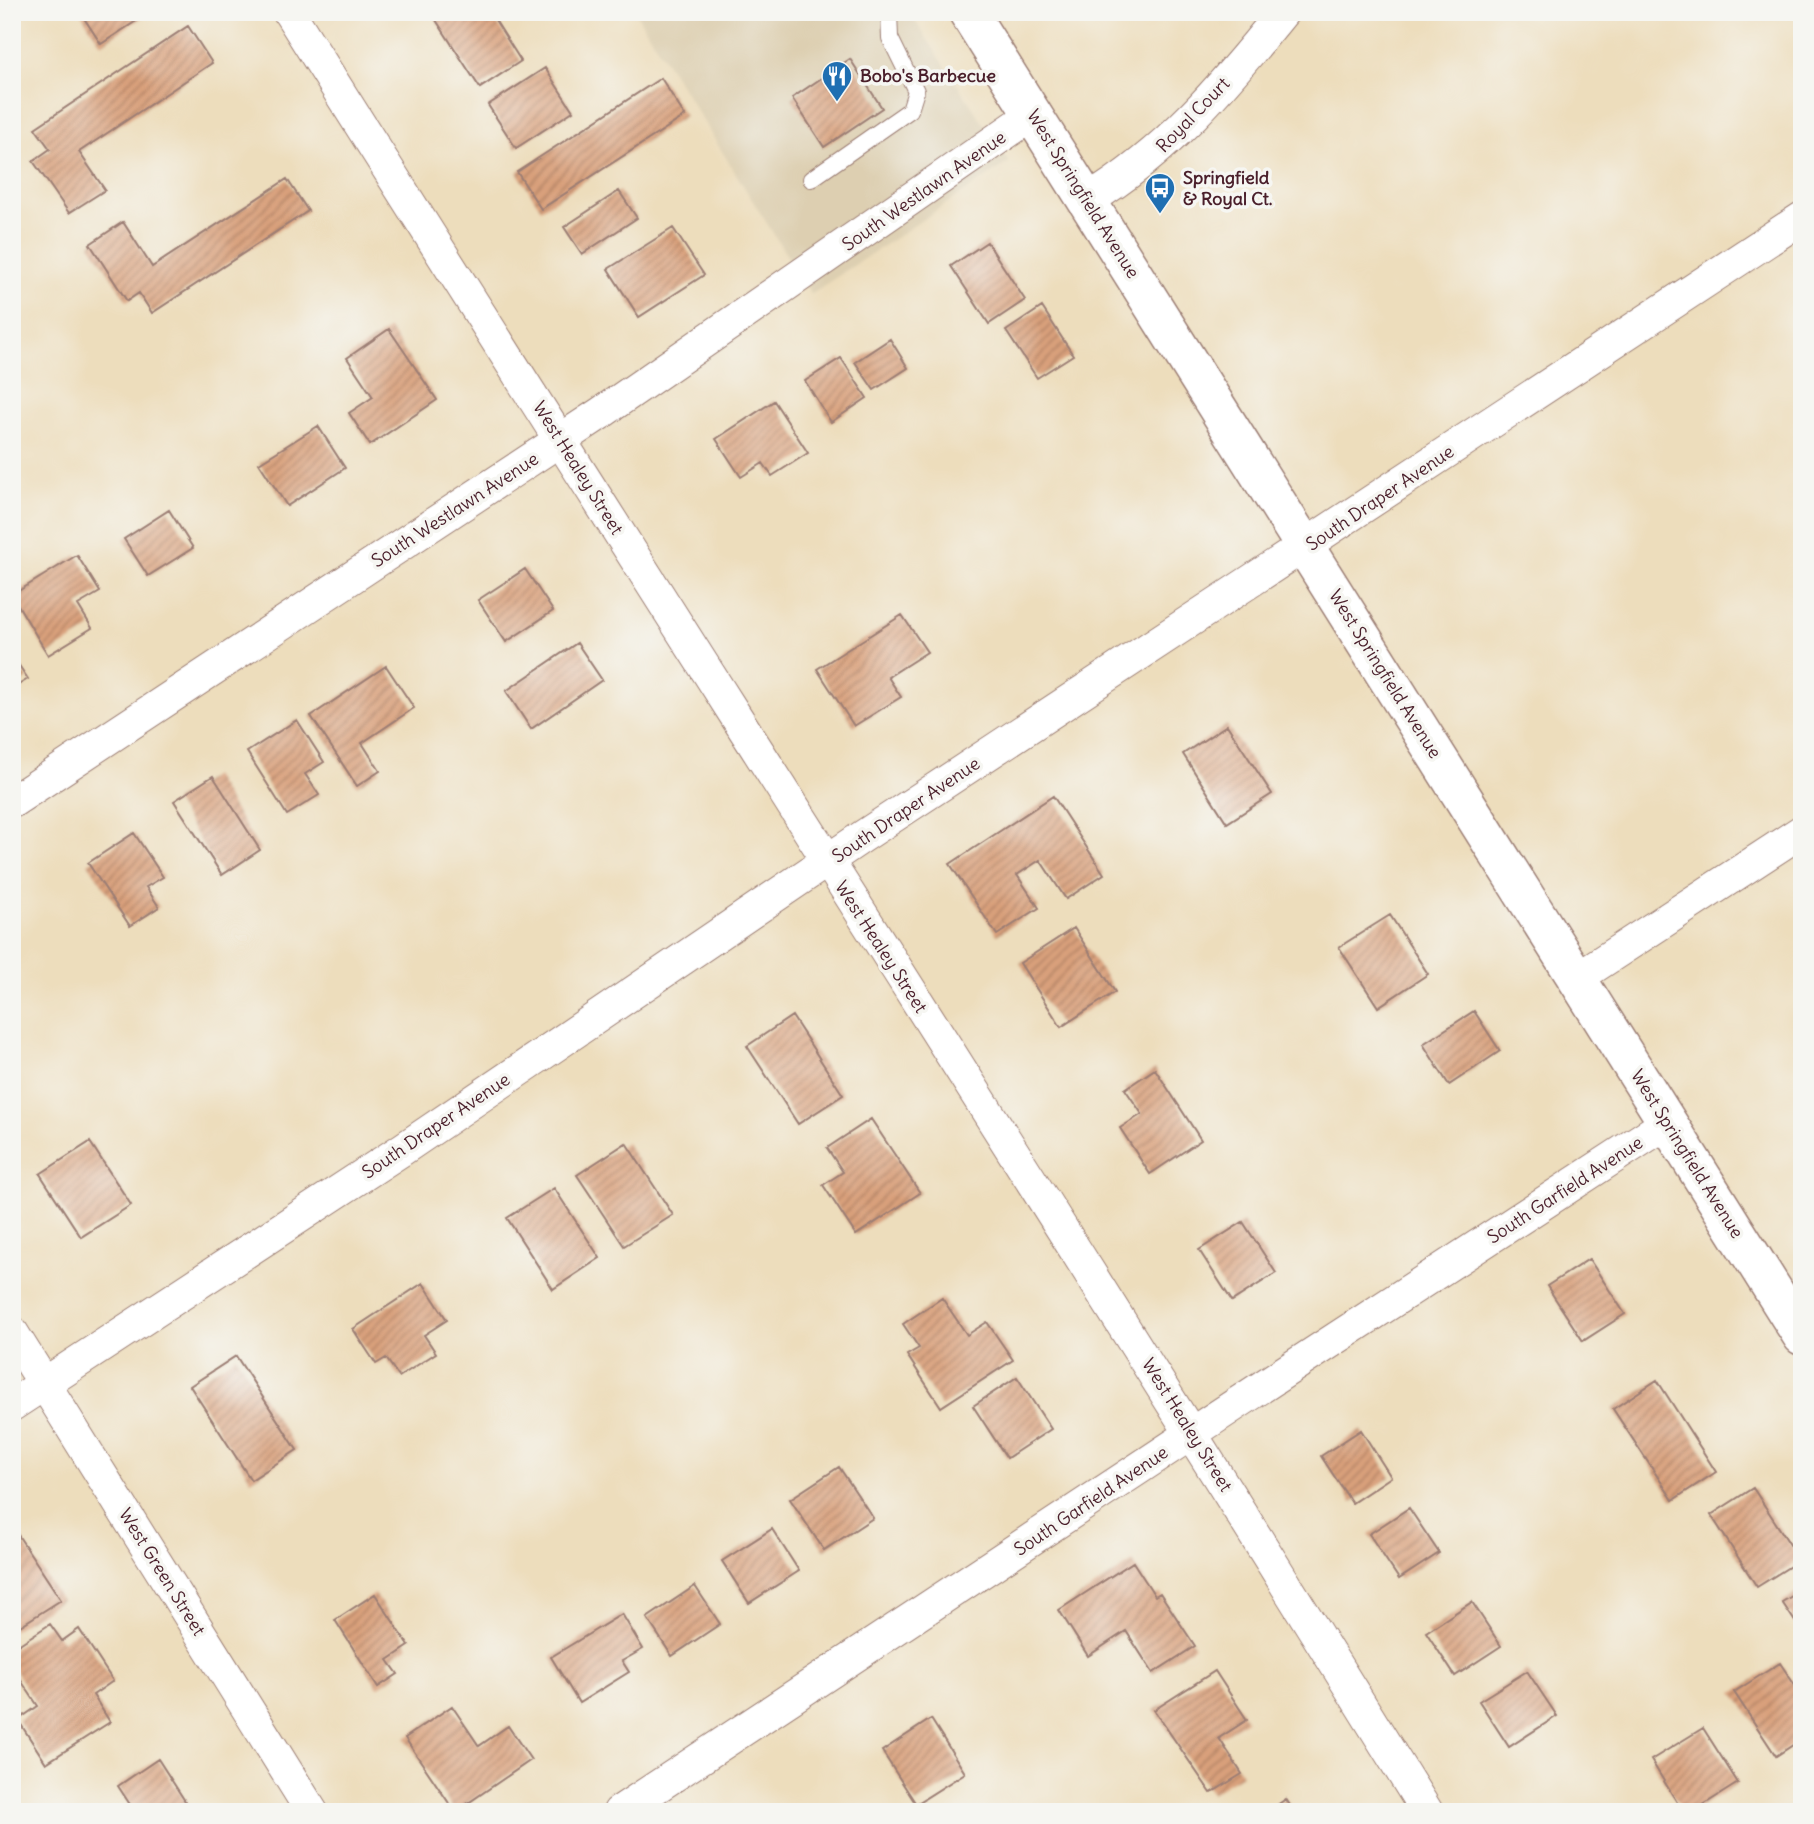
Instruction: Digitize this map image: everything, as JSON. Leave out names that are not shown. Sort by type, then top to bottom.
[{"type":"main road","name":"West Springfield Avenue","points":[[968,12],[1801,1333]]},
{"type":"street","name":"West Healey Street","points":[[289,12],[826,863],[1193,1433],[1427,1812]]},
{"type":"street","name":"Royal Court","points":[[1087,201],[1126,177],[1162,149],[1237,69],[1283,12]]},
{"type":"street","name":"South Westlawn Avenue","points":[[12,802],[561,440],[1032,116]]},
{"type":"street","name":"South Draper Avenue","points":[[12,1405],[400,1151],[826,863],[1802,218]]},
{"type":"street","points":[[1577,978],[1802,831]]},
{"type":"street","name":"South Garfield Avenue","points":[[619,1812],[1668,1122]]},
{"type":"street","name":"West Green Street","points":[[12,1332],[312,1812]]},
{"type":"lane","points":[[811,179],[909,110],[916,91],[890,38],[889,12]]},
{"type":"shaded area","points":[[635,12],[909,12],[1009,162],[811,294]]},
{"type":"building","points":[[80,12],[150,12],[101,44]]},
{"type":"building","points":[[448,12],[490,12],[521,61],[480,88],[436,20]]},
{"type":"building","points":[[188,26],[212,63],[79,152],[105,190],[69,213],[33,161],[50,149],[35,128]]},
{"type":"building","name":"Bobo's Barbecue","points":[[850,59],[882,108],[824,147],[792,98]]},
{"type":"building","points":[[545,68],[573,111],[516,148],[488,105]]},
{"type":"building","points":[[661,78],[685,116],[541,209],[517,172]]},
{"type":"building","points":[[287,179],[308,211],[152,313],[139,293],[127,301],[90,244],[123,222],[152,267]]},
{"type":"building","points":[[619,191],[637,218],[582,254],[564,227]]},
{"type":"building","points":[[673,228],[704,275],[639,317],[608,269]]},
{"type":"building","points":[[987,242],[1025,300],[989,324],[951,266]]},
{"type":"building","points":[[1042,307],[1073,355],[1037,378],[1006,331]]},
{"type":"building","points":[[389,329],[437,400],[370,445],[349,413],[373,397],[347,358]]},
{"type":"building","points":[[890,339],[908,368],[874,390],[855,362]]},
{"type":"building","points":[[841,358],[867,398],[831,422],[805,381]]},
{"type":"building","points":[[774,401],[808,453],[772,476],[763,463],[741,477],[716,439]]},
{"type":"building","points":[[318,426],[345,468],[287,506],[259,463]]},
{"type":"building","points":[[169,510],[193,548],[148,576],[124,539]]},
{"type":"building","points":[[77,555],[100,592],[78,605],[92,628],[48,655],[12,595]]},
{"type":"building","points":[[525,569],[553,611],[506,642],[478,600]]},
{"type":"building","points":[[902,615],[927,652],[888,677],[901,697],[854,726],[817,669]]},
{"type":"building","points":[[577,643],[602,680],[531,729],[506,691]]},
{"type":"building","points":[[12,655],[28,679],[12,689]]},
{"type":"building","points":[[386,666],[414,708],[362,743],[380,771],[357,786],[311,716]]},
{"type":"building","points":[[297,720],[324,762],[305,774],[319,795],[287,815],[247,752]]},
{"type":"building","points":[[1227,725],[1272,794],[1227,823],[1183,754]]},
{"type":"building","points":[[213,776],[260,850],[222,875],[174,801]]},
{"type":"building","points":[[1053,796],[1104,874],[1066,899],[1040,860],[1017,875],[1039,908],[997,935],[950,864]]},
{"type":"building","points":[[134,833],[163,877],[146,887],[159,907],[130,926],[88,863]]},
{"type":"building","points":[[1390,915],[1428,974],[1378,1007],[1339,947]]},
{"type":"building","points":[[1074,928],[1115,992],[1061,1027],[1020,963]]},
{"type":"building","points":[[1474,1011],[1500,1051],[1449,1085],[1423,1044]]},
{"type":"building","points":[[792,1016],[843,1095],[798,1124],[747,1046]]},
{"type":"building","points":[[1155,1069],[1201,1140],[1150,1174],[1120,1128],[1142,1114],[1125,1089]]},
{"type":"building","points":[[871,1119],[920,1193],[856,1235],[823,1185],[843,1172],[827,1148]]},
{"type":"building","points":[[90,1142],[131,1205],[81,1237],[40,1174]]},
{"type":"building","points":[[626,1143],[673,1215],[624,1246],[577,1175]]},
{"type":"building","points":[[554,1188],[600,1258],[553,1289],[507,1218]]},
{"type":"building","points":[[1243,1222],[1276,1273],[1232,1301],[1199,1250]]},
{"type":"building","points":[[1589,1259],[1625,1314],[1583,1341],[1547,1286]]},
{"type":"building","points":[[423,1283],[447,1320],[424,1335],[436,1353],[399,1377],[386,1358],[376,1364],[353,1329]]},
{"type":"building","points":[[942,1298],[967,1335],[987,1322],[1013,1360],[941,1407],[907,1355],[919,1348],[903,1324]]},
{"type":"building","points":[[236,1356],[297,1450],[251,1480],[190,1386]]},
{"type":"building","points":[[1017,1377],[1051,1429],[1007,1458],[973,1406]]},
{"type":"building","points":[[1657,1380],[1716,1472],[1673,1500],[1613,1409]]},
{"type":"building","points":[[1361,1430],[1391,1477],[1352,1503],[1321,1456]]},
{"type":"building","points":[[839,1467],[873,1518],[824,1550],[790,1499]]},
{"type":"building","points":[[1753,1488],[1800,1560],[1757,1587],[1711,1515]]},
{"type":"building","points":[[1409,1508],[1439,1553],[1399,1579],[1369,1534]]},
{"type":"building","points":[[12,1526],[61,1600],[12,1631]]},
{"type":"building","points":[[772,1529],[799,1571],[749,1603],[722,1561]]},
{"type":"building","points":[[1133,1562],[1155,1596],[1160,1593],[1195,1646],[1153,1673],[1126,1631],[1088,1656],[1059,1610]]},
{"type":"building","points":[[695,1586],[720,1624],[672,1656],[647,1618]]},
{"type":"building","points":[[1802,1590],[1802,1632],[1782,1602]]},
{"type":"building","points":[[375,1594],[409,1646],[388,1660],[398,1674],[378,1687],[335,1620]]},
{"type":"building","points":[[1472,1602],[1501,1646],[1455,1676],[1426,1632]]},
{"type":"building","points":[[622,1614],[643,1649],[622,1661],[629,1672],[579,1703],[551,1657]]},
{"type":"building","points":[[50,1624],[62,1641],[79,1629],[113,1681],[93,1695],[110,1722],[46,1763],[18,1720],[38,1706],[12,1667],[12,1649]]},
{"type":"building","points":[[1780,1663],[1802,1696],[1802,1739],[1776,1756],[1734,1692]]},
{"type":"building","points":[[1215,1671],[1247,1720],[1219,1738],[1242,1774],[1211,1793],[1154,1710]]},
{"type":"building","points":[[1527,1671],[1557,1716],[1509,1747],[1479,1701]]},
{"type":"building","points":[[452,1706],[479,1746],[508,1726],[531,1760],[455,1812],[405,1738]]},
{"type":"building","points":[[931,1719],[965,1773],[916,1804],[882,1751]]},
{"type":"building","points":[[1703,1728],[1738,1783],[1692,1812],[1683,1812],[1651,1760]]},
{"type":"building","points":[[158,1759],[192,1812],[123,1812],[131,1806],[118,1786]]},
{"type":"building","points":[[1286,1799],[1294,1812],[1267,1812]]},
{"type":"place","name":"Bobo's Barbecue","points":[[837,103]]},
{"type":"place","name":"Springfield & Royal Ct.","points":[[1160,215]]}]
